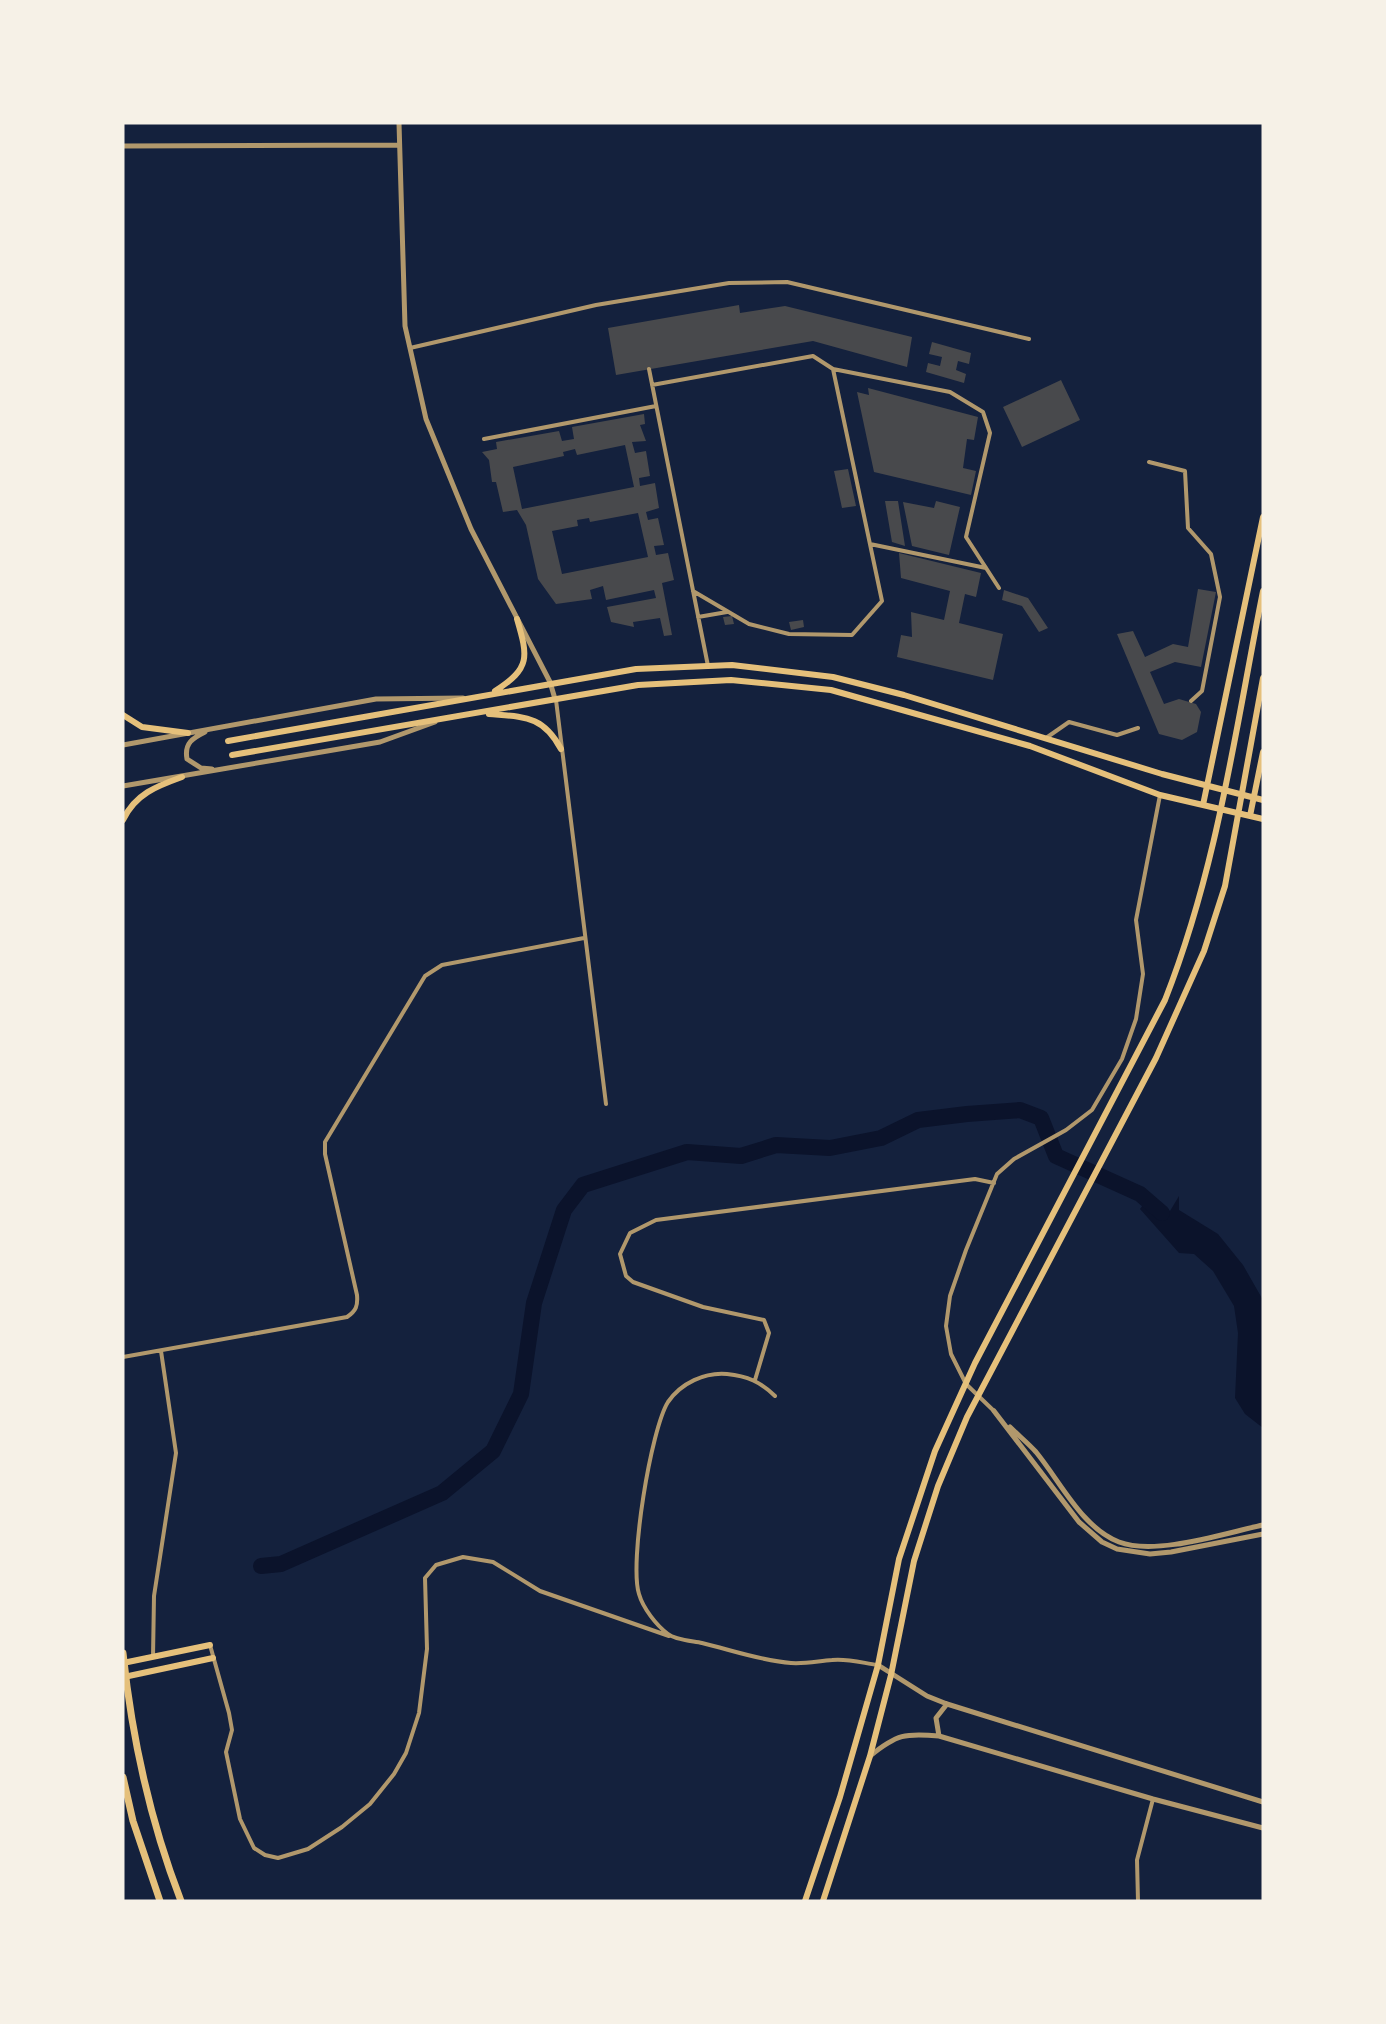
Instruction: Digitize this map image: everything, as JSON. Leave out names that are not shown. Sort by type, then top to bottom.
[{"type":"highway","points":[[123,1653],[131,1716],[144,1780],[168,1866],[181,1901]]},
{"type":"highway","points":[[123,1777],[136,1831],[160,1901]]},
{"type":"main road","points":[[1203,805],[1263,517]]},
{"type":"main road","points":[[805,1901],[840,1797],[878,1665],[899,1559],[927,1472],[952,1411],[1151,1029],[1188,942],[1219,823],[1263,591]]},
{"type":"main road","points":[[491,693],[509,681],[525,662],[526,649],[517,619]]},
{"type":"main road","points":[[228,741],[550,682],[636,669],[732,665],[833,677],[904,695],[1162,774],[1263,800]]},
{"type":"main road","points":[[823,1901],[870,1756],[891,1675],[914,1561],[938,1486],[967,1417],[1156,1059],[1204,951],[1225,886],[1263,678]]},
{"type":"main road","points":[[232,755],[638,684],[731,680],[831,690],[1030,746],[1160,795],[1263,819]]},
{"type":"main road","points":[[479,713],[535,720],[551,733],[561,750]]},
{"type":"main road","points":[[123,715],[142,728],[188,733]]},
{"type":"main road","points":[[1250,816],[1263,752]]},
{"type":"main road","points":[[123,820],[131,806],[147,791],[182,777]]},
{"type":"main road","points":[[123,1663],[210,1645]]},
{"type":"main road","points":[[123,1677],[213,1658]]},
{"type":"street","points":[[399,123],[405,326],[409,348],[426,419],[471,529],[550,682],[555,699],[606,1104]]},
{"type":"street","points":[[123,146],[399,145]]},
{"type":"street","points":[[409,348],[596,305],[729,283],[787,282],[1029,339]]},
{"type":"street","points":[[652,385],[813,356],[833,369],[950,392],[983,412],[990,433],[966,537],[999,588]]},
{"type":"street","points":[[649,369],[708,666]]},
{"type":"street","points":[[693,591],[749,624],[789,634],[852,635],[882,601],[833,369]]},
{"type":"street","points":[[484,439],[656,406]]},
{"type":"street","points":[[1149,462],[1185,471],[1188,528],[1211,554],[1220,597],[1202,691],[1191,701]]},
{"type":"street","points":[[870,544],[986,568]]},
{"type":"street","points":[[698,617],[728,612]]},
{"type":"street","points":[[123,745],[376,699],[465,698]]},
{"type":"street","points":[[123,786],[380,742],[441,720]]},
{"type":"street","points":[[1046,738],[1069,722],[1118,735],[1138,728]]},
{"type":"street","points":[[212,729],[188,743],[185,751],[187,759],[201,768],[221,770]]},
{"type":"street","points":[[1160,795],[1136,920],[1143,974],[1136,1019],[1122,1059],[1092,1110],[1066,1130],[1014,1159],[998,1174],[951,1296],[946,1326],[951,1354],[966,1384],[1035,1451],[1086,1517],[1108,1536],[1120,1542],[1168,1544],[1263,1525]]},
{"type":"street","points":[[123,1357],[347,1317],[355,1312],[358,1305],[357,1295],[325,1154],[325,1142],[425,976],[442,964],[584,938]]},
{"type":"street","points":[[755,1380],[769,1333],[764,1320],[704,1307],[633,1282],[626,1276],[620,1254],[630,1233],[656,1220],[975,1179],[994,1183]]},
{"type":"street","points":[[153,1657],[154,1596],[177,1453],[161,1351]]},
{"type":"street","points":[[669,1636],[645,1609],[636,1579],[637,1551],[658,1421],[669,1401],[683,1387],[702,1377],[722,1374],[755,1380],[775,1396]]},
{"type":"street","points":[[994,1411],[1079,1522],[1110,1546],[1150,1554],[1263,1534]]},
{"type":"street","points":[[210,1645],[232,1730],[226,1752],[240,1819],[254,1848],[265,1855],[278,1858],[308,1849],[351,1820],[370,1804],[406,1753],[418,1713],[427,1649],[425,1578],[436,1565],[463,1557],[493,1562],[540,1591],[669,1636],[789,1663],[812,1663],[834,1659],[878,1665],[891,1675],[947,1704],[1263,1802]]},
{"type":"street","points":[[939,1736],[936,1719],[947,1704]]},
{"type":"street","points":[[870,1756],[892,1738],[908,1733],[939,1736],[1153,1799],[1263,1828]]},
{"type":"street","points":[[1138,1901],[1137,1860],[1153,1799]]},
{"type":"water","points":[[1150,1195],[1170,1211],[1179,1196],[1179,1210],[1218,1234],[1243,1265],[1263,1300],[1263,1428],[1245,1414],[1235,1398],[1238,1333],[1234,1306],[1213,1271],[1194,1254],[1179,1253],[1140,1209]]},
{"type":"building","points":[[739,305],[740,313],[785,306],[912,337],[907,367],[813,341],[616,375],[608,328]]},
{"type":"building","points":[[932,342],[971,353],[969,364],[958,361],[956,370],[966,374],[964,383],[926,372],[928,363],[940,366],[942,357],[929,354]]},
{"type":"building","points":[[1061,380],[1080,420],[1022,447],[1003,407]]},
{"type":"building","points":[[868,388],[978,417],[974,440],[967,439],[963,468],[976,471],[971,495],[874,472],[857,392],[869,395]]},
{"type":"building","points":[[644,414],[645,424],[640,425],[646,441],[632,442],[635,453],[646,451],[650,476],[639,478],[640,486],[655,483],[659,508],[646,512],[648,520],[658,518],[664,545],[654,546],[656,555],[668,553],[674,580],[662,583],[672,635],[664,636],[660,618],[633,622],[634,627],[611,622],[607,607],[656,598],[654,590],[606,600],[603,586],[590,590],[592,599],[556,604],[538,579],[526,525],[517,510],[503,512],[496,482],[492,482],[489,460],[482,452],[497,449],[496,442],[559,431],[562,441],[574,439],[572,427]],"holes":[[[625,445],[634,487],[522,509],[513,467],[564,456],[563,452],[575,449],[577,455]],[[638,513],[648,557],[562,574],[552,531],[578,526],[577,520],[589,518],[590,522]]]},
{"type":"building","points":[[848,469],[856,506],[842,508],[834,471]]},
{"type":"building","points":[[885,501],[898,501],[905,546],[892,542]]},
{"type":"building","points":[[936,501],[960,507],[949,555],[912,546],[903,502],[934,508]]},
{"type":"building","points":[[899,553],[981,573],[976,597],[965,594],[959,623],[1003,634],[993,680],[897,657],[901,635],[912,637],[911,612],[944,620],[950,591],[901,578]]},
{"type":"building","points":[[1198,589],[1216,592],[1201,667],[1175,662],[1150,672],[1164,704],[1179,699],[1196,704],[1201,712],[1197,732],[1182,740],[1159,734],[1117,634],[1133,631],[1145,657],[1173,644],[1188,647]]},
{"type":"building","points":[[1004,590],[1028,598],[1048,628],[1039,632],[1022,606],[1002,600]]},
{"type":"building","points":[[732,616],[734,624],[725,625],[723,617]]},
{"type":"building","points":[[803,620],[804,627],[791,630],[789,622]]},
{"type":"waterway","points":[[261,1566],[281,1564],[442,1493],[493,1451],[521,1394],[534,1303],[564,1210],[583,1185],[687,1152],[741,1156],[776,1145],[830,1148],[881,1138],[918,1120],[1020,1110],[1041,1118],[1056,1156],[1140,1194],[1162,1213]]}]
